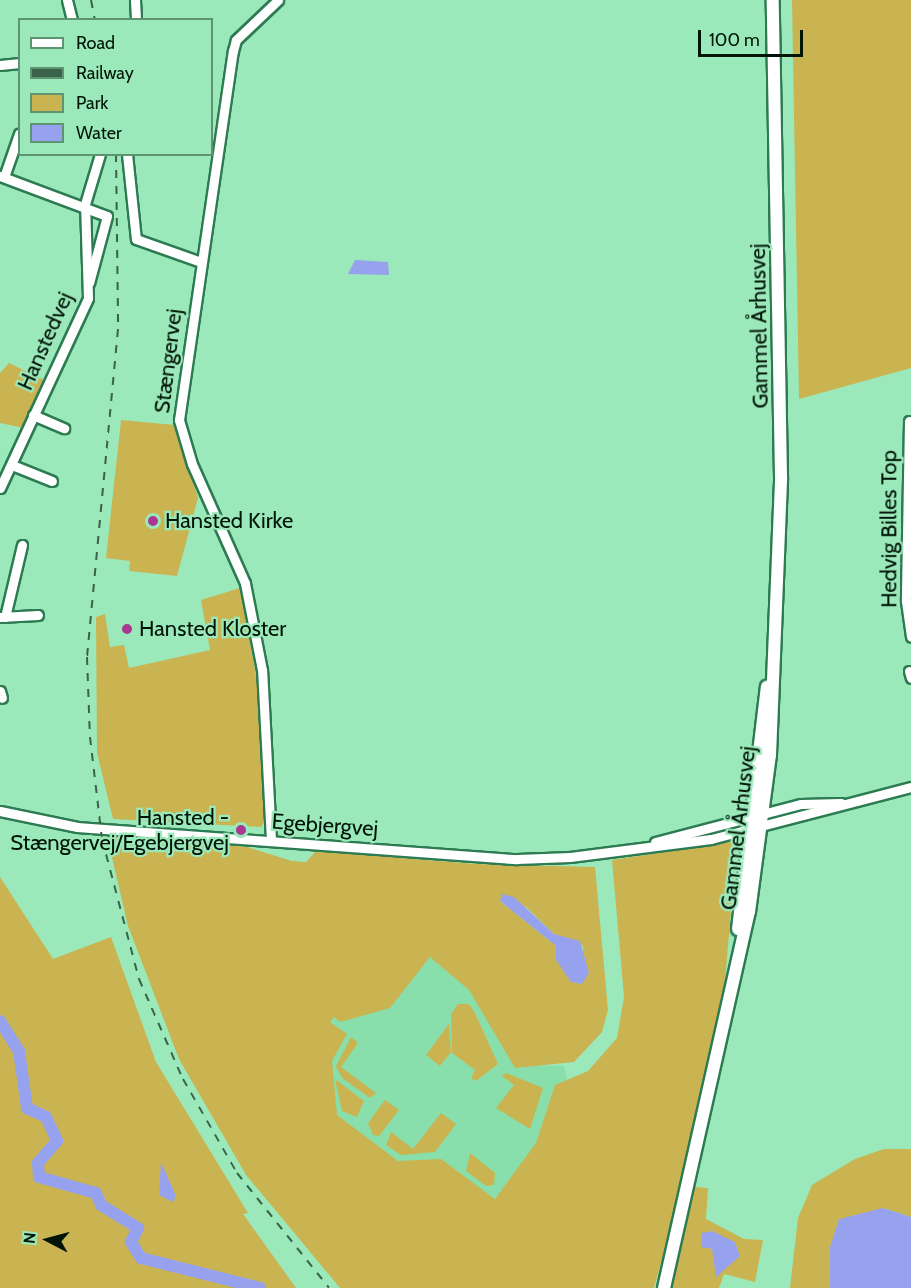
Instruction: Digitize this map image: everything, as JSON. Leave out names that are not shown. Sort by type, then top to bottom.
[{"type":"main road","name":"Gammel Århusvej","points":[[664,1288],[729,1007],[757,822],[773,652],[781,454],[773,0]]},
{"type":"street","points":[[67,0],[72,18]]},
{"type":"street","points":[[135,0],[136,18]]},
{"type":"street","name":"Stængervej","points":[[272,840],[262,670],[245,584],[192,464],[179,420],[236,40],[279,0]]},
{"type":"street","points":[[0,65],[18,63]]},
{"type":"street","points":[[18,136],[2,176],[85,204]]},
{"type":"street","name":"Hanstedvej","points":[[89,283],[85,204],[99,156]]},
{"type":"street","points":[[127,156],[136,239],[201,262]]},
{"type":"street","name":"Hanstedvej","points":[[0,488],[84,311],[89,283],[108,222],[102,212],[85,204]]},
{"type":"street","name":"Hanstedvej","points":[[33,415],[64,429]]},
{"type":"street","name":"Hedvig Billes Top","points":[[909,421],[906,601],[911,637]]},
{"type":"street","points":[[12,465],[52,481]]},
{"type":"street","points":[[22,545],[3,617],[38,615]]},
{"type":"street","name":"Egebjergvej","points":[[0,811],[77,827],[517,859],[647,845],[911,787]]},
{"type":"shaded area","points":[[444,945],[523,1065],[564,1066],[572,1098],[506,1218],[394,1168],[328,1123],[220,972]]},
{"type":"green space","points":[[792,0],[911,0],[911,368],[799,399]]},
{"type":"green space","points":[[9,363],[44,380],[24,428],[0,423],[0,373]]},
{"type":"green space","points":[[121,420],[175,425],[198,498],[177,576],[129,571],[130,561],[106,558]]},
{"type":"green space","points":[[240,588],[257,681],[265,821],[261,827],[113,819],[97,753],[96,617],[105,614],[110,647],[124,645],[129,668],[210,650],[201,600]]},
{"type":"green space","points":[[106,832],[247,847],[292,861],[306,862],[316,851],[476,864],[595,867],[608,1010],[602,1032],[574,1062],[515,1068],[469,990],[430,957],[390,1008],[340,1022],[334,1017],[330,1022],[347,1034],[332,1061],[337,1115],[398,1161],[441,1159],[495,1199],[536,1143],[555,1085],[588,1071],[617,1038],[624,997],[612,860],[737,841],[725,981],[685,1174],[654,1288],[340,1288],[246,1175],[179,1059],[128,926]],"holes":[[[500,901],[526,907],[554,934],[583,946],[583,966],[569,975],[556,960],[555,945]]]},
{"type":"green space","points":[[0,877],[53,959],[111,937],[156,1062],[248,1213],[243,1214],[296,1288],[0,1288]]},
{"type":"green space","points":[[458,1004],[469,1004],[475,1013],[498,1064],[476,1081],[471,1078],[475,1070],[452,1053],[451,1014]]},
{"type":"green space","points":[[449,1024],[451,1052],[440,1066],[426,1055]]},
{"type":"green space","points":[[351,1037],[358,1043],[341,1067],[376,1093],[370,1098],[342,1078],[336,1066]]},
{"type":"green space","points":[[506,1073],[543,1088],[530,1129],[496,1108],[514,1085],[502,1076]]},
{"type":"green space","points":[[335,1079],[364,1101],[357,1117],[342,1111]]},
{"type":"green space","points":[[385,1100],[399,1110],[379,1136],[373,1135],[368,1123]]},
{"type":"green space","points":[[441,1113],[456,1124],[435,1152],[401,1155],[386,1145],[391,1132],[413,1149]]},
{"type":"green space","points":[[884,1149],[911,1149],[911,1217],[883,1208],[830,1247],[830,1288],[790,1288],[798,1218],[812,1185],[855,1159]]},
{"type":"green space","points":[[470,1153],[495,1173],[494,1185],[486,1186],[466,1171]]},
{"type":"green space","points":[[695,1187],[708,1188],[706,1219],[744,1239],[763,1240],[755,1282],[724,1274],[719,1288],[671,1288]]},
{"type":"water","points":[[355,260],[388,262],[389,275],[348,274]]},
{"type":"water","points":[[502,894],[514,897],[554,934],[580,941],[589,973],[582,984],[571,982],[556,960],[555,945],[500,901]]},
{"type":"water","points":[[161,1162],[176,1196],[173,1202],[159,1195]]},
{"type":"water","points":[[883,1208],[911,1217],[911,1288],[830,1288],[830,1247],[839,1219]]},
{"type":"water","points":[[712,1231],[735,1242],[740,1256],[716,1277],[712,1249],[701,1247],[702,1233]]},
{"type":"waterway","points":[[0,1021],[19,1051],[27,1108],[46,1117],[57,1141],[38,1163],[39,1177],[96,1193],[101,1205],[138,1228],[131,1242],[141,1258],[260,1288]]},
{"type":"railway","points":[[91,0],[95,18]]},
{"type":"railway","points":[[116,156],[118,329],[87,657],[90,737],[102,839],[139,979],[183,1079],[237,1173],[329,1288]]},
{"type":"place","name":"Hansted Kirke","points":[[153,521]]},
{"type":"place","name":"Hansted Kloster","points":[[127,629]]},
{"type":"place","name":"Hansted - Stængervej/Egebjergvej","points":[[241,830]]}]
